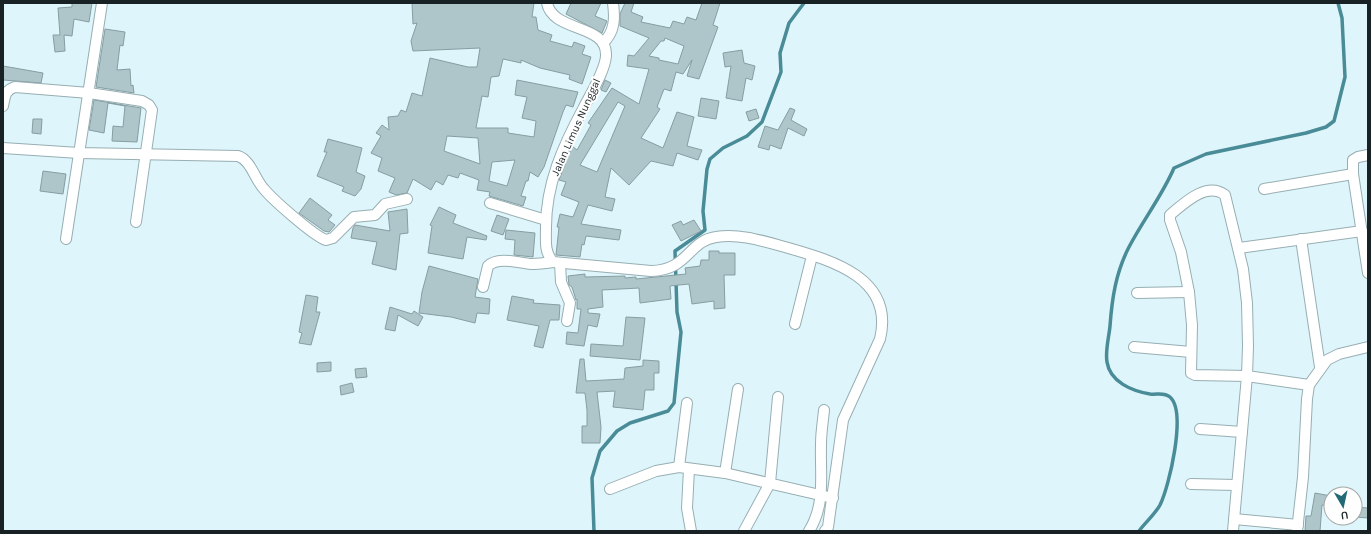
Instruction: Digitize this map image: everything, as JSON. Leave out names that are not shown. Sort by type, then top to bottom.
[{"type":"street","points":[[66,238],[102,3]]},
{"type":"street","points":[[547,3],[550,13],[558,20],[588,32],[603,43],[613,27],[613,3]]},
{"type":"street","name":"Jalan Limus Nunggal","points":[[567,321],[570,303],[561,282],[556,263],[547,250],[546,220],[548,199],[552,179],[572,129],[605,62],[606,51],[603,43]]},
{"type":"street","points":[[3,106],[5,93],[8,89],[15,87],[89,93],[142,101],[150,105],[152,110],[136,222]]},
{"type":"street","points":[[3,148],[79,153],[146,153],[242,158],[264,189],[282,207],[326,240],[333,238],[354,217],[375,215],[385,204],[407,199]]},
{"type":"street","points":[[1368,155],[1358,157],[1353,160],[1353,174],[1364,225],[1368,273]]},
{"type":"street","points":[[1264,188],[1353,174]]},
{"type":"street","points":[[1233,531],[1247,376],[1247,303],[1239,248],[1225,195],[1219,190],[1212,189],[1190,199],[1170,215],[1171,224],[1181,252],[1189,292],[1192,325],[1190,371],[1193,374],[1247,376],[1309,385]]},
{"type":"street","points":[[490,203],[546,220]]},
{"type":"street","points":[[1239,248],[1301,240],[1364,225]]},
{"type":"street","points":[[483,287],[488,266],[494,262],[505,261],[533,264],[556,263],[651,271],[666,270],[681,262],[707,239],[726,236],[762,241],[812,256],[853,272],[864,281],[877,300],[882,316],[882,327],[880,339],[843,420],[833,498],[828,527],[825,531]]},
{"type":"street","points":[[1301,240],[1320,367]]},
{"type":"street","points":[[795,324],[812,256]]},
{"type":"street","points":[[1137,293],[1189,292]]},
{"type":"street","points":[[1134,347],[1191,352]]},
{"type":"street","points":[[1234,519],[1297,528],[1303,477],[1306,399],[1309,385],[1320,367],[1334,355],[1368,347]]},
{"type":"street","points":[[725,474],[738,389]]},
{"type":"street","points":[[744,531],[770,483],[778,397]]},
{"type":"street","points":[[687,403],[684,468],[687,508],[691,531]]},
{"type":"street","points":[[809,531],[815,519],[822,496],[821,443],[824,410]]},
{"type":"street","points":[[1200,429],[1242,432]]},
{"type":"street","points":[[610,489],[656,471],[684,468],[770,483],[833,498]]},
{"type":"street","points":[[1191,484],[1236,485]]},
{"type":"building","points":[[72,3],[92,3],[89,22],[74,19],[72,36],[64,35],[65,51],[55,52],[53,35],[60,35],[58,8],[72,7]]},
{"type":"building","points":[[412,3],[534,3],[532,17],[536,17],[538,30],[552,35],[550,41],[572,47],[574,42],[585,46],[582,54],[591,57],[582,84],[569,79],[570,75],[540,68],[521,60],[521,63],[503,59],[499,76],[491,77],[488,97],[482,96],[476,128],[508,128],[508,133],[534,137],[536,121],[522,118],[527,97],[515,95],[517,80],[578,92],[573,107],[566,105],[544,167],[538,177],[530,172],[528,181],[526,181],[521,196],[526,197],[523,206],[489,196],[490,192],[477,190],[479,180],[460,173],[458,178],[448,175],[443,185],[436,181],[431,190],[413,179],[407,193],[396,195],[389,192],[395,178],[378,171],[382,158],[371,153],[381,136],[376,133],[382,125],[389,130],[388,117],[398,116],[401,110],[406,112],[412,93],[422,96],[430,58],[468,67],[477,67],[480,48],[413,51],[411,41],[417,23],[413,24]],"holes":[[[447,136],[478,138],[480,164],[444,151]],[[515,160],[507,186],[489,181],[492,162]]]},
{"type":"building","points":[[571,3],[601,3],[595,16],[607,21],[602,33],[566,14]]},
{"type":"building","points":[[625,3],[634,3],[631,12],[643,17],[641,22],[670,28],[673,21],[684,24],[687,17],[696,20],[702,3],[720,3],[713,25],[718,27],[699,79],[687,76],[692,60],[683,74],[676,72],[671,91],[664,89],[657,107],[660,109],[641,138],[663,148],[677,112],[694,117],[687,146],[702,150],[698,160],[677,153],[673,166],[651,161],[629,185],[611,168],[605,197],[615,199],[612,211],[588,205],[581,224],[621,230],[619,240],[586,236],[584,245],[582,244],[580,257],[556,255],[559,227],[557,227],[560,214],[573,217],[579,202],[561,195],[566,182],[559,180],[572,146],[577,150],[591,125],[588,123],[612,88],[639,104],[649,69],[627,66],[628,55],[634,56],[649,38],[620,26],[620,14]],"holes":[[[665,38],[684,46],[678,64],[649,56],[661,41],[664,41]],[[618,102],[625,106],[597,172],[580,165]]]},
{"type":"building","points":[[105,29],[125,32],[123,46],[120,45],[117,70],[130,69],[131,86],[133,85],[134,93],[96,87]]},
{"type":"building","points":[[742,50],[744,63],[755,66],[752,80],[746,78],[742,101],[726,98],[731,66],[725,67],[723,53]]},
{"type":"building","points":[[3,66],[43,73],[41,83],[3,80]]},
{"type":"building","points":[[605,80],[611,83],[606,92],[601,90]]},
{"type":"building","points":[[701,98],[719,101],[716,119],[698,116]]},
{"type":"building","points":[[94,100],[141,108],[137,142],[112,141],[113,126],[123,127],[125,106],[108,103],[104,133],[89,130]]},
{"type":"building","points":[[790,108],[795,110],[791,120],[807,129],[804,136],[788,128],[781,149],[770,145],[769,150],[758,147],[765,126],[778,130]]},
{"type":"building","points":[[756,109],[759,118],[749,121],[746,112]]},
{"type":"building","points":[[33,119],[42,119],[41,134],[32,133]]},
{"type":"building","points":[[328,139],[362,148],[356,172],[365,176],[361,189],[355,196],[342,191],[344,187],[317,176],[327,152],[324,152]]},
{"type":"building","points":[[43,171],[66,174],[63,194],[40,191]]},
{"type":"building","points":[[310,198],[332,215],[328,220],[335,225],[329,232],[324,231],[299,213]]},
{"type":"building","points":[[439,207],[456,215],[453,223],[487,236],[486,240],[467,237],[463,259],[428,253],[432,226],[430,225]]},
{"type":"building","points":[[407,209],[408,233],[400,234],[396,270],[372,264],[377,242],[351,238],[353,228],[355,225],[390,231],[388,212]]},
{"type":"building","points":[[497,215],[509,219],[503,235],[491,231]]},
{"type":"building","points":[[694,220],[701,231],[681,241],[672,225],[681,221],[683,225]]},
{"type":"building","points":[[506,230],[535,233],[533,257],[514,255],[515,240],[505,239]]},
{"type":"building","points":[[709,251],[719,251],[719,253],[735,253],[735,275],[724,275],[725,308],[714,309],[714,301],[692,304],[689,284],[670,286],[671,299],[640,303],[639,288],[602,290],[603,307],[588,309],[588,313],[600,314],[597,327],[588,325],[584,346],[566,344],[567,332],[578,333],[581,309],[577,309],[577,299],[576,300],[572,287],[569,285],[568,276],[585,274],[585,277],[625,276],[625,278],[636,277],[636,279],[686,274],[685,268],[700,266],[701,260],[709,260]]},
{"type":"building","points":[[429,266],[478,279],[475,297],[490,299],[489,314],[477,313],[475,323],[451,317],[419,313],[422,292]]},
{"type":"building","points":[[306,295],[318,297],[316,312],[320,312],[311,345],[299,343],[302,333],[299,332]]},
{"type":"building","points":[[512,296],[534,300],[533,303],[560,305],[559,320],[550,320],[543,348],[534,346],[539,326],[507,320]]},
{"type":"building","points":[[390,307],[412,314],[414,311],[423,317],[418,326],[398,315],[395,331],[385,329]]},
{"type":"building","points":[[626,317],[645,318],[640,360],[590,356],[591,344],[623,346]]},
{"type":"building","points":[[580,359],[584,359],[586,381],[624,379],[625,368],[643,366],[643,360],[659,361],[659,373],[654,373],[654,390],[645,390],[643,410],[613,407],[615,391],[597,392],[601,427],[600,443],[582,443],[582,426],[587,426],[587,410],[585,393],[576,393]]},
{"type":"building","points":[[331,362],[331,371],[317,372],[317,363]]},
{"type":"building","points":[[366,368],[367,377],[356,378],[355,369]]},
{"type":"building","points":[[352,383],[354,392],[341,395],[340,386]]},
{"type":"building","points":[[1315,493],[1323,494],[1320,531],[1305,531],[1306,516],[1311,516]]},
{"type":"building","points":[[1363,508],[1368,508],[1368,518],[1363,518]]},
{"type":"waterway","points":[[594,531],[592,478],[600,451],[617,431],[630,423],[668,411],[674,403],[681,332],[677,312],[675,251],[705,230],[703,211],[707,169],[710,159],[723,148],[747,136],[762,122],[781,72],[780,53],[789,23],[804,3]]},
{"type":"waterway","points":[[1139,531],[1153,515],[1164,496],[1175,450],[1177,418],[1175,405],[1168,395],[1143,393],[1129,388],[1117,380],[1109,369],[1107,362],[1107,349],[1113,295],[1121,266],[1129,247],[1164,188],[1174,168],[1206,154],[1306,133],[1326,127],[1334,121],[1345,77],[1342,18],[1338,3]]}]
